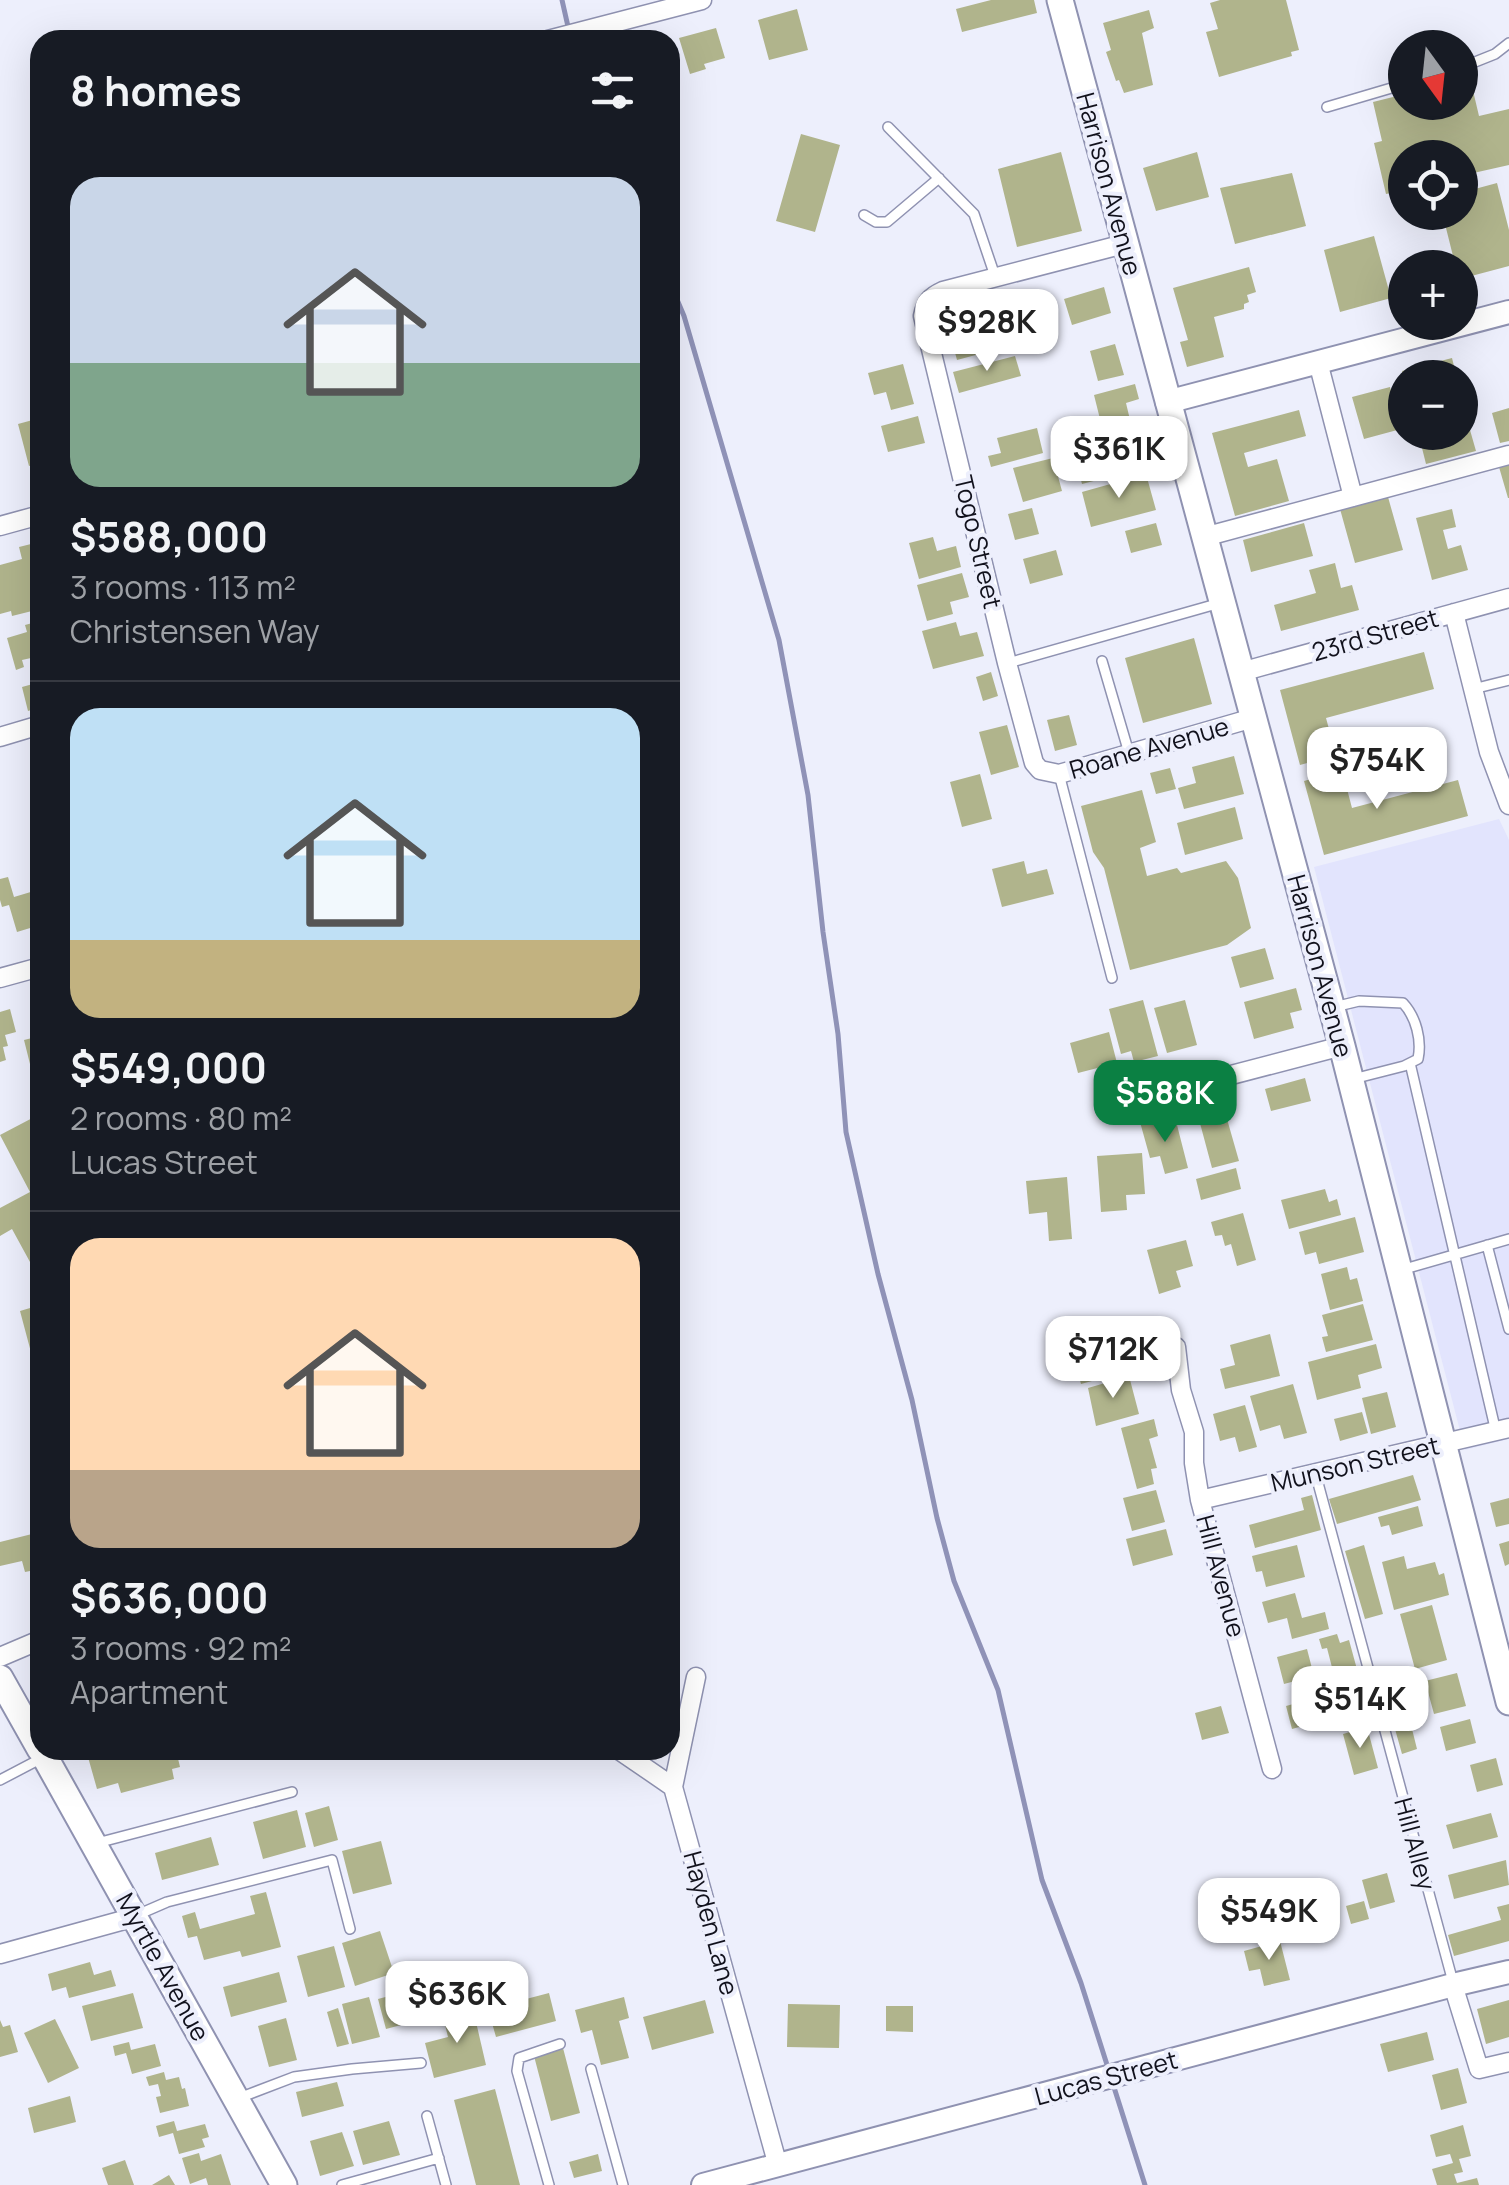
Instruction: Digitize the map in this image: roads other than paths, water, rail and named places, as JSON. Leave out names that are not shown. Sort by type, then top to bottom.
[{"type":"main road","name":"Harrison Avenue","points":[[1067,2],[1124,244],[1332,1008],[1509,1702]]},
{"type":"main road","name":"Myrtle Avenue","points":[[0,1678],[30,1731]]},
{"type":"main road","name":"Myrtle Avenue","points":[[47,1760],[284,2185]]},
{"type":"street","points":[[586,30],[702,0]]},
{"type":"street","points":[[995,276],[1124,244]]},
{"type":"street","name":"Togo Street","points":[[995,276],[934,295],[925,306],[924,316],[1006,663],[1034,762],[1052,773]]},
{"type":"street","points":[[1168,402],[1509,312]]},
{"type":"street","points":[[1318,362],[1353,497]]},
{"type":"street","points":[[1204,537],[1509,456]]},
{"type":"street","points":[[0,526],[30,518]]},
{"type":"street","name":"23rd Street","points":[[1241,672],[1509,598]]},
{"type":"street","points":[[1454,613],[1489,752],[1509,805]]},
{"type":"street","name":"Roane Avenue","points":[[1052,773],[1253,718]]},
{"type":"street","points":[[0,736],[30,728]]},
{"type":"street","points":[[0,978],[30,970]]},
{"type":"street","points":[[1105,1108],[1342,1046]]},
{"type":"street","name":"Hill Avenue","points":[[1176,1347],[1181,1390],[1194,1432],[1200,1500],[1272,1769]]},
{"type":"street","name":"Munson Street","points":[[1200,1500],[1502,1430]]},
{"type":"street","points":[[0,1657],[30,1644]]},
{"type":"street","name":"Hayden Lane","points":[[680,1754],[696,1678]]},
{"type":"street","points":[[633,1760],[673,1787]]},
{"type":"street","name":"Hayden Lane","points":[[679,1760],[673,1787],[778,2166]]},
{"type":"street","points":[[1,1950],[135,1916]]},
{"type":"street","name":"Lucas Street","points":[[704,2185],[1509,1972]]},
{"type":"street","points":[[1453,1985],[1479,2070],[1509,2062]]},
{"type":"lane","points":[[1478,61],[1509,43]]},
{"type":"lane","points":[[1327,107],[1388,89]]},
{"type":"lane","points":[[888,127],[974,214],[995,276]]},
{"type":"lane","points":[[864,215],[876,222],[887,222],[939,178]]},
{"type":"lane","points":[[1006,663],[1222,602]]},
{"type":"lane","points":[[1102,661],[1129,753]]},
{"type":"lane","points":[[1472,690],[1509,680]]},
{"type":"lane","points":[[1052,773],[1112,978]]},
{"type":"lane","points":[[1332,1008],[1359,1000],[1404,1003],[1412,1012],[1420,1048],[1418,1059],[1350,1080]]},
{"type":"lane","points":[[1410,1063],[1453,1254],[1502,1430]]},
{"type":"lane","points":[[1398,1270],[1509,1239]]},
{"type":"lane","points":[[1486,1245],[1509,1328]]},
{"type":"lane","name":"Hill Alley","points":[[1315,1472],[1453,1985]]},
{"type":"lane","points":[[0,1780],[30,1760]]},
{"type":"lane","points":[[94,1843],[292,1792]]},
{"type":"lane","points":[[135,1916],[166,1902],[332,1860],[350,1928]]},
{"type":"lane","points":[[549,2185],[518,2071],[519,2058],[560,2044]]},
{"type":"lane","points":[[236,2100],[294,2078],[352,2068],[422,2063]]},
{"type":"lane","points":[[590,2069],[623,2185]]},
{"type":"lane","points":[[427,2116],[446,2185]]},
{"type":"lane","points":[[342,2185],[438,2158]]},
{"type":"waterway","points":[[562,0],[569,30]]},
{"type":"waterway","points":[[680,307],[779,640],[808,795],[838,1034],[846,1132],[937,1518],[954,1581],[998,1690],[1042,1880],[1109,2071]]},
{"type":"waterway","points":[[1112,2081],[1145,2185]]}]
